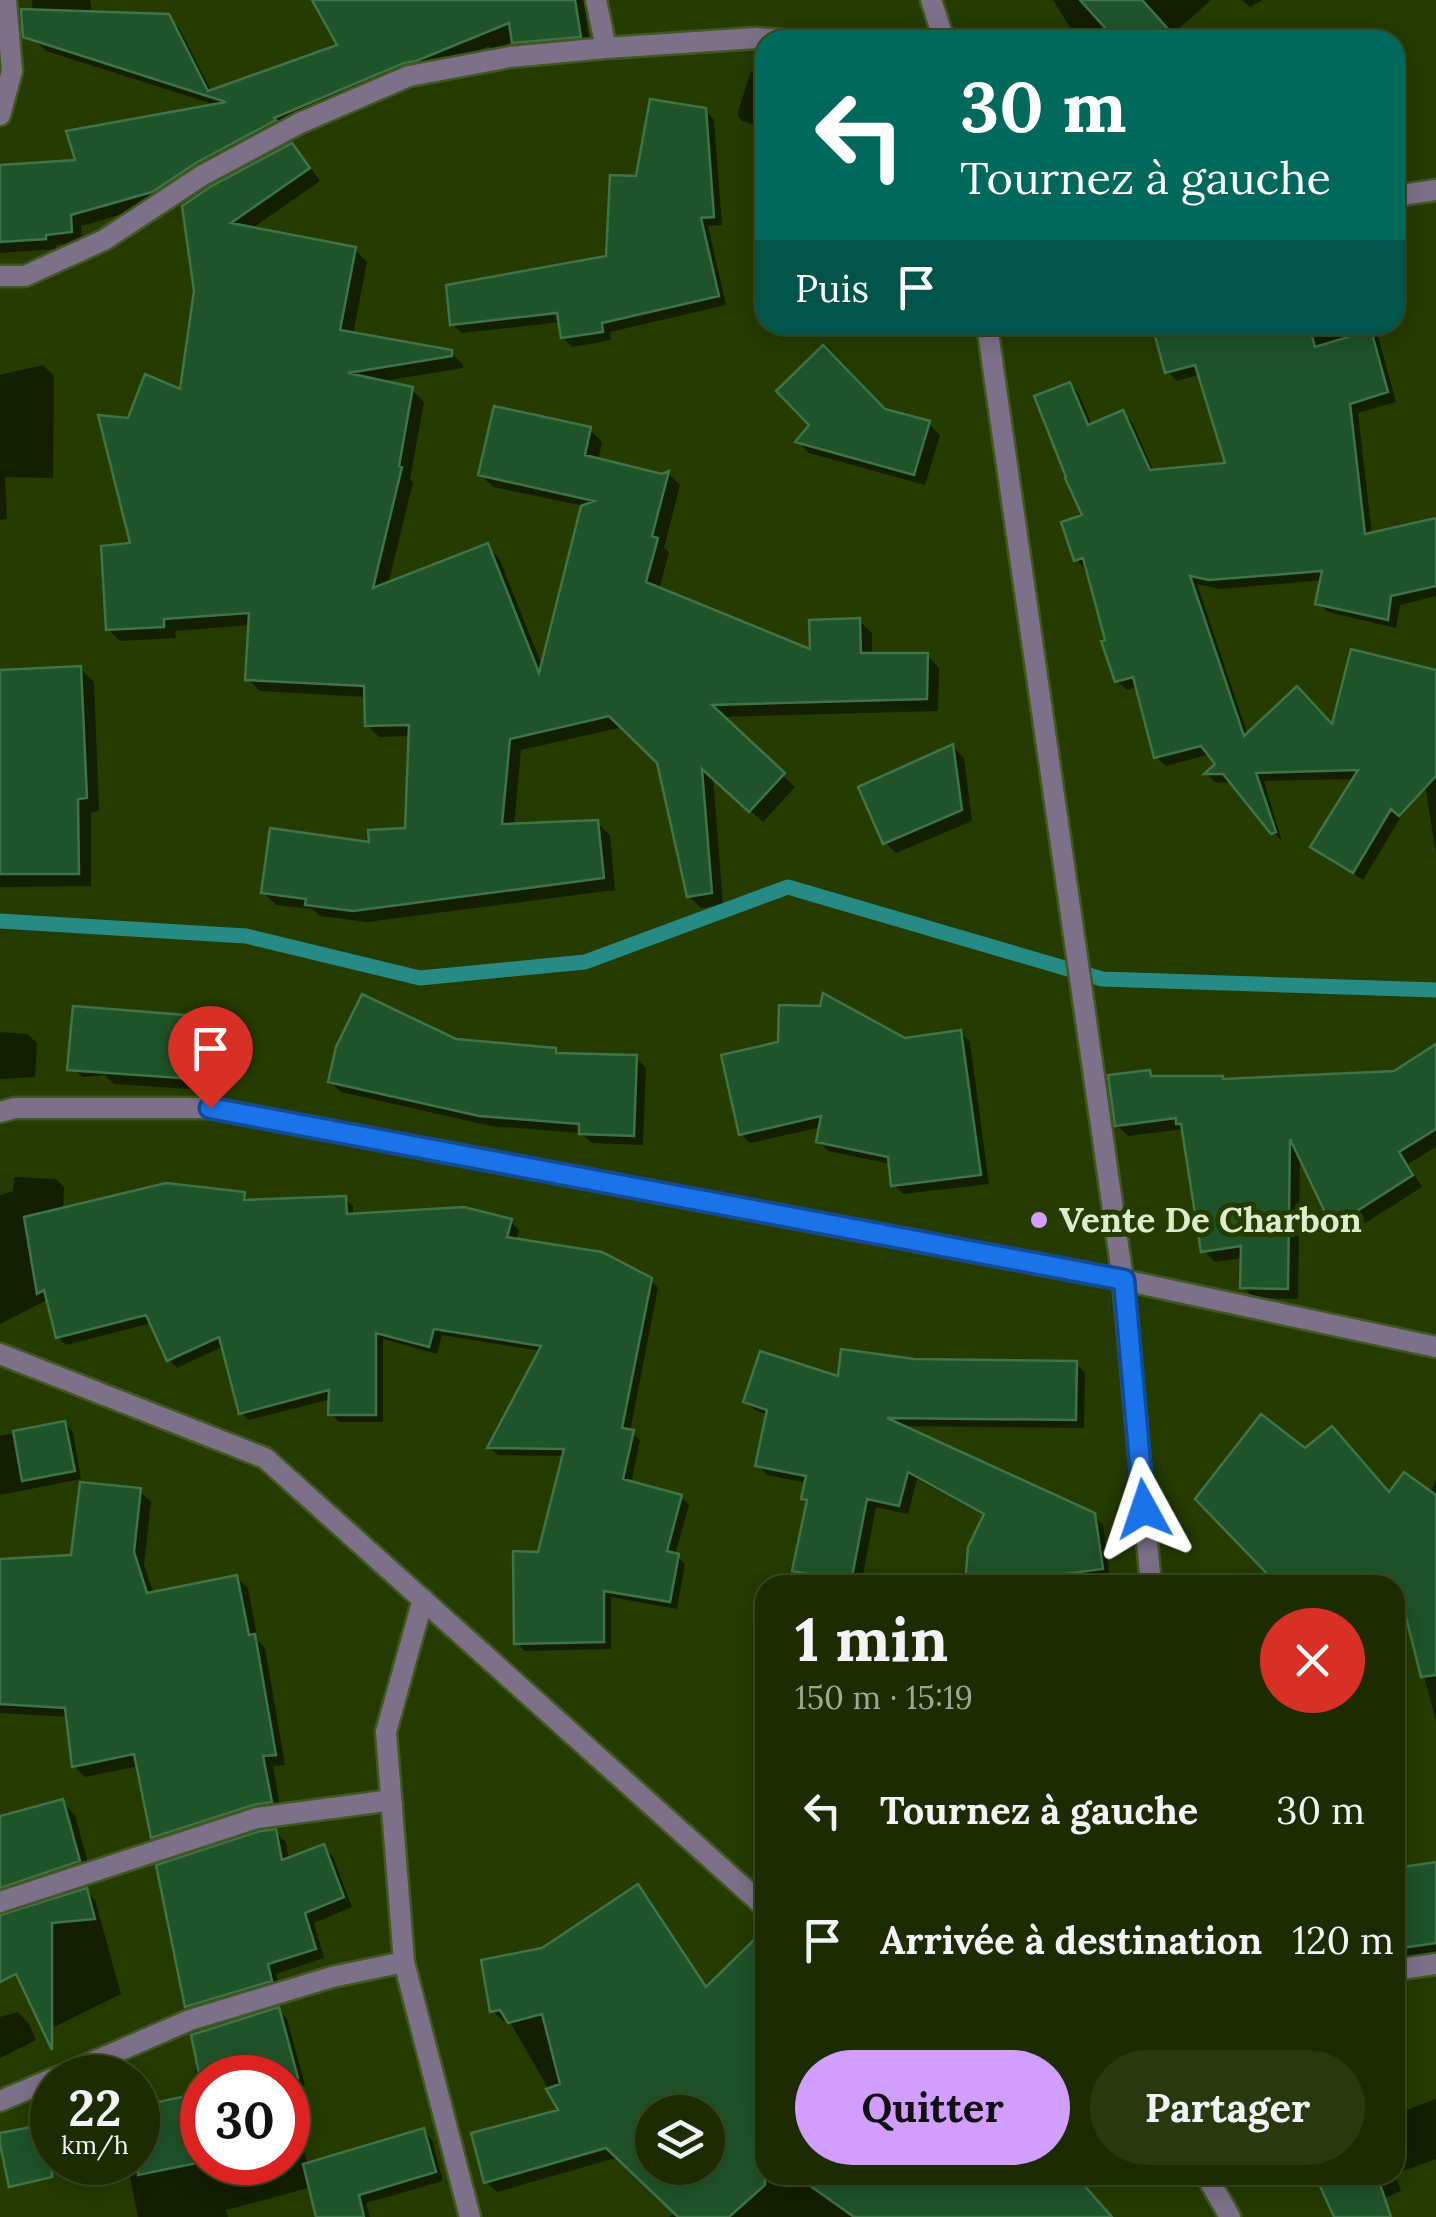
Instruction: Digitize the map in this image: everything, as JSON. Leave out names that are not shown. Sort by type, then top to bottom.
[{"type":"street","points":[[0,115],[12,71],[6,0]]},
{"type":"street","points":[[596,0],[606,48]]},
{"type":"street","points":[[931,0],[941,30]]},
{"type":"street","points":[[0,276],[25,276],[104,240],[203,175],[300,123],[408,76],[510,57],[755,38]]},
{"type":"street","points":[[1405,195],[1436,190]]},
{"type":"street","points":[[988,335],[1124,1280],[1150,1575]]},
{"type":"street","points":[[0,1112],[15,1108],[210,1108],[1124,1280],[1436,1347]]},
{"type":"street","points":[[0,1354],[266,1458],[755,1898]]},
{"type":"street","points":[[423,1599],[386,1732],[404,1962],[470,2217]]},
{"type":"street","points":[[0,1902],[258,1818],[385,1800],[392,1804]]},
{"type":"street","points":[[108,2055],[190,2020],[332,1977],[404,1962]]},
{"type":"street","points":[[1405,1969],[1436,1964]]},
{"type":"street","points":[[0,2101],[30,2088]]},
{"type":"street","points":[[1212,2185],[1230,2217]]},
{"type":"building","points":[[312,0],[575,0],[581,37],[512,43],[509,23],[274,118],[152,192],[71,215],[72,232],[46,235],[46,239],[0,242],[0,165],[75,160],[66,131],[226,102],[23,37],[21,9],[169,14],[208,91],[337,45]]},
{"type":"building","points":[[1080,0],[1142,0],[1169,30],[1107,30]]},
{"type":"building","points":[[650,99],[706,108],[714,217],[701,218],[719,296],[602,323],[603,332],[561,338],[557,313],[450,325],[446,285],[606,256],[610,175],[636,176]]},
{"type":"building","points":[[292,143],[310,168],[231,223],[356,247],[340,330],[452,350],[452,356],[348,373],[413,387],[399,466],[402,467],[373,588],[488,543],[539,673],[581,506],[594,501],[478,475],[494,406],[591,427],[585,455],[662,474],[669,471],[652,536],[658,538],[646,582],[810,649],[809,620],[860,618],[861,653],[928,653],[927,699],[712,705],[785,773],[749,812],[702,769],[712,893],[687,897],[657,763],[609,716],[510,739],[502,824],[598,820],[604,878],[353,911],[305,905],[306,899],[261,893],[270,828],[369,842],[368,830],[405,828],[409,725],[365,726],[364,686],[245,680],[249,613],[164,619],[164,627],[106,630],[101,546],[130,543],[98,415],[128,418],[145,374],[180,389],[194,291],[182,206]]},
{"type":"building","points":[[1155,335],[1312,335],[1315,347],[1355,335],[1372,335],[1388,392],[1350,404],[1365,534],[1436,518],[1436,586],[1391,596],[1388,620],[1315,604],[1322,571],[1209,580],[1190,576],[1244,736],[1297,686],[1332,724],[1351,649],[1436,670],[1436,776],[1399,816],[1391,809],[1353,873],[1310,847],[1358,770],[1256,773],[1276,832],[1271,834],[1223,774],[1204,774],[1215,764],[1201,746],[1154,758],[1133,677],[1115,682],[1101,641],[1105,640],[1083,558],[1074,561],[1061,522],[1082,515],[1034,396],[1070,382],[1088,425],[1123,410],[1150,470],[1225,463],[1195,365],[1165,373]]},
{"type":"building","points":[[823,345],[885,409],[930,421],[914,475],[795,442],[809,425],[776,391]]},
{"type":"building","points":[[81,666],[87,798],[78,799],[79,874],[0,874],[0,670]]},
{"type":"building","points":[[953,744],[962,810],[883,844],[858,787]]},
{"type":"building","points":[[823,993],[905,1038],[961,1030],[981,1175],[891,1186],[888,1157],[816,1142],[821,1116],[739,1135],[721,1055],[778,1042],[779,1005],[820,1006]]},
{"type":"building","points":[[362,994],[456,1039],[556,1048],[556,1053],[637,1055],[634,1136],[579,1134],[579,1124],[479,1116],[328,1082],[336,1047]]},
{"type":"building","points":[[73,1006],[198,1016],[193,1079],[67,1070]]},
{"type":"building","points":[[1436,1044],[1436,1129],[1399,1152],[1413,1175],[1332,1227],[1290,1139],[1288,1289],[1240,1288],[1241,1246],[1201,1252],[1181,1124],[1176,1124],[1176,1118],[1115,1126],[1108,1075],[1150,1070],[1151,1076],[1223,1079],[1394,1071]]},
{"type":"building","points":[[166,1183],[245,1192],[244,1200],[346,1196],[347,1214],[464,1207],[512,1219],[507,1237],[602,1252],[652,1278],[622,1428],[634,1430],[623,1479],[682,1495],[667,1551],[679,1554],[670,1602],[604,1591],[604,1642],[514,1644],[513,1551],[538,1552],[564,1449],[487,1448],[541,1346],[434,1329],[429,1347],[376,1333],[376,1415],[328,1415],[329,1390],[239,1414],[219,1337],[167,1361],[146,1315],[56,1338],[44,1290],[37,1294],[24,1217]]},
{"type":"building","points":[[841,1349],[914,1359],[1077,1361],[1076,1420],[887,1418],[1095,1513],[1103,1569],[1056,1575],[966,1575],[968,1547],[984,1514],[908,1472],[899,1506],[867,1499],[852,1575],[792,1571],[807,1500],[801,1499],[806,1476],[755,1466],[767,1410],[743,1402],[760,1351],[838,1376]]},
{"type":"building","points":[[1261,1414],[1305,1448],[1332,1426],[1389,1492],[1404,1472],[1436,1495],[1436,1675],[1421,1677],[1405,1613],[1405,1575],[1268,1575],[1195,1499]]},
{"type":"building","points":[[65,1421],[75,1471],[22,1481],[13,1431]]},
{"type":"building","points":[[80,1482],[141,1488],[134,1552],[147,1593],[237,1575],[249,1635],[255,1634],[276,1755],[263,1756],[272,1802],[151,1838],[134,1754],[72,1767],[65,1708],[0,1704],[0,1559],[71,1555]]},
{"type":"building","points":[[63,1799],[80,1861],[0,1888],[0,1816]]},
{"type":"building","points":[[276,1829],[282,1860],[324,1844],[344,1897],[305,1913],[316,1949],[268,1964],[272,1981],[185,2007],[156,1865]]},
{"type":"building","points":[[1436,1862],[1436,1943],[1405,1948],[1405,1867]]},
{"type":"building","points":[[638,1884],[706,1987],[755,1939],[755,2185],[765,2185],[729,2217],[678,2217],[645,2185],[725,2185],[725,2095],[635,2095],[635,2176],[606,2148],[484,2183],[471,2133],[558,2110],[546,2089],[560,2084],[542,2014],[508,2023],[500,2010],[490,2012],[481,1960],[542,1948]]},
{"type":"building","points":[[87,1888],[95,1919],[52,1923],[52,2050],[16,1974],[0,1982],[0,1915]]},
{"type":"building","points":[[279,2007],[292,2055],[195,2055],[191,2035]]},
{"type":"building","points":[[180,2097],[180,2166],[160,2171],[160,2102]]},
{"type":"building","points":[[30,2127],[30,2182],[9,2187],[0,2133]]},
{"type":"building","points":[[424,2128],[436,2172],[359,2195],[364,2217],[316,2217],[308,2185],[310,2162]]},
{"type":"building","points":[[809,2185],[1084,2185],[1112,2217],[854,2217]]},
{"type":"building","points":[[1320,2185],[1380,2185],[1391,2217],[1334,2217]]},
{"type":"waterway","points":[[0,921],[246,936],[420,978],[585,962],[788,887],[1102,979],[1436,990]]},
{"type":"place","name":"Vente De Charbon","points":[[1039,1220]]},
{"type":"route","points":[[210,1108],[1124,1280],[1144,1509]]}]
